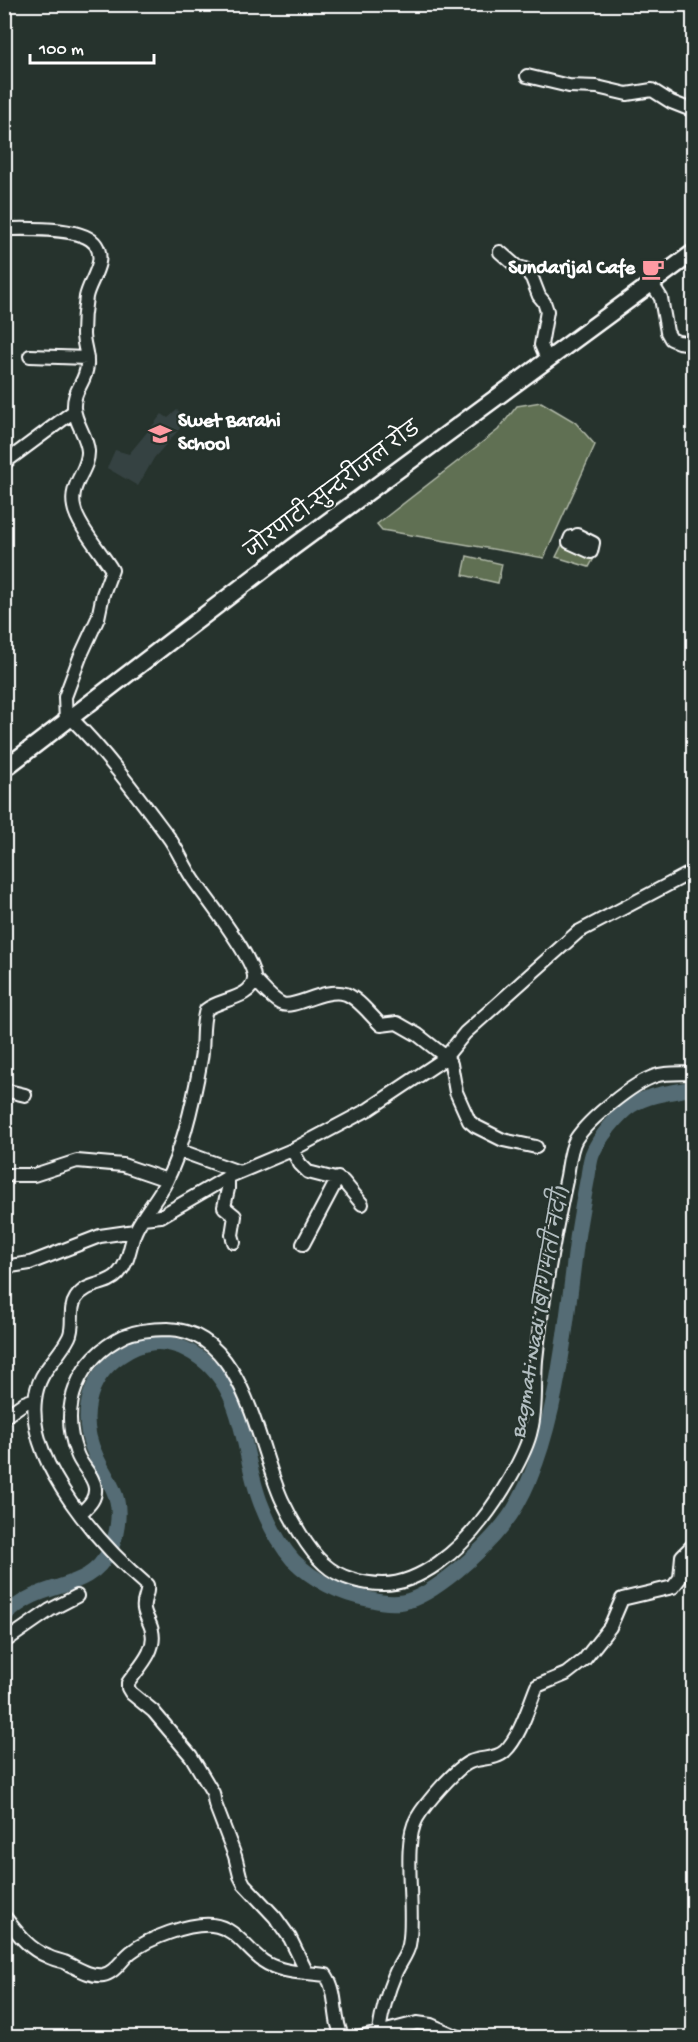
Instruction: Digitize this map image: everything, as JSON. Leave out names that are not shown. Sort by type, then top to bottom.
[{"type":"main road","name":"जोरपाटी-सुन्दरीजल रोड","points":[[4,769],[292,548],[693,252]]},
{"type":"street","points":[[527,76],[569,86],[597,87],[627,94],[652,90],[671,102],[693,111]]},
{"type":"street","points":[[4,229],[66,231],[90,239],[98,247],[99,265],[87,294],[84,315],[83,334],[87,370],[74,394],[74,411],[88,450],[84,469],[77,479],[73,494],[74,508],[85,530],[112,570],[103,594],[98,618],[65,698],[69,720],[99,746],[168,836],[193,880],[219,914],[241,950],[253,970],[254,979],[252,986],[240,996],[215,1004],[206,1010],[194,1096],[167,1180],[135,1231],[130,1254],[120,1272],[112,1279],[88,1287],[75,1300],[72,1311],[72,1330],[69,1337],[57,1357],[44,1371],[35,1399],[35,1419],[42,1449],[64,1492],[97,1536],[147,1585],[144,1610],[153,1632],[153,1642],[150,1651],[128,1683],[128,1688],[153,1711],[190,1756],[213,1793],[244,1884],[275,1917],[290,1938],[307,1973]]},
{"type":"street","points":[[500,252],[516,266],[525,269],[544,302],[547,311],[541,345],[547,359]]},
{"type":"street","points":[[651,282],[661,298],[667,332],[671,339],[693,344]]},
{"type":"street","points":[[30,356],[87,358]]},
{"type":"street","points":[[4,463],[74,411]]},
{"type":"street","points":[[143,1218],[161,1216],[234,1175],[292,1150],[369,1109],[446,1057],[465,1033],[578,932],[693,871]]},
{"type":"street","points":[[254,979],[282,1004],[292,1005],[302,1000],[334,992],[348,995],[381,1025],[396,1023],[418,1035],[446,1057],[451,1064],[456,1092],[469,1121],[503,1140],[536,1147]]},
{"type":"street","points":[[80,1514],[92,1503],[94,1483],[81,1464],[70,1437],[70,1407],[76,1384],[93,1359],[123,1337],[142,1330],[175,1329],[190,1333],[203,1341],[225,1360],[243,1392],[264,1444],[281,1498],[301,1534],[324,1565],[366,1584],[394,1584],[409,1581],[442,1560],[480,1523],[493,1506],[530,1435],[536,1359],[549,1267],[574,1141],[611,1102],[655,1076],[693,1073]]},
{"type":"street","points":[[4,1090],[25,1095]]},
{"type":"street","points":[[178,1150],[234,1175]]},
{"type":"street","points":[[292,1150],[308,1172],[338,1178],[363,1204]]},
{"type":"street","points":[[4,1175],[34,1174],[78,1161],[123,1165],[167,1180]]},
{"type":"street","points":[[234,1175],[224,1207],[236,1216],[232,1235],[234,1242]]},
{"type":"street","points":[[303,1244],[338,1178]]},
{"type":"street","points":[[4,1267],[30,1263],[100,1236],[135,1231]]},
{"type":"street","points":[[4,1417],[24,1402],[35,1399]]},
{"type":"street","points":[[379,2031],[382,2011],[395,1973],[409,1947],[411,1838],[416,1819],[459,1767],[471,1761],[499,1755],[506,1751],[527,1714],[537,1686],[566,1674],[584,1660],[610,1627],[622,1599],[673,1587],[680,1578],[682,1556],[693,1544]]},
{"type":"street","points":[[4,1642],[50,1610],[77,1596]]},
{"type":"street","points":[[4,1916],[26,1944],[36,1951],[81,1971],[96,1975],[109,1973],[136,1948],[183,1928],[213,1925],[238,1936],[264,1961],[275,1967],[326,1975],[331,1983],[336,2002],[335,2017],[343,2037]]},
{"type":"street","points":[[359,2037],[417,2023],[461,2037]]},
{"type":"shaded area","name":"Swet Barahi School","points":[[177,410],[189,418],[154,458],[138,486],[107,468],[115,450],[129,454],[162,414],[168,418]]},
{"type":"green space","points":[[541,402],[575,422],[595,445],[544,558],[382,530],[377,524],[498,430],[517,406]]},
{"type":"green space","points":[[567,535],[598,551],[589,567],[556,557]]},
{"type":"green space","points":[[467,556],[502,564],[498,583],[463,575]]},
{"type":"waterway","name":"Bagmati Nadi (बागमती नदी)","points":[[4,1617],[29,1598],[86,1576],[95,1570],[110,1550],[116,1532],[118,1507],[113,1489],[91,1442],[87,1415],[89,1401],[93,1388],[109,1365],[128,1351],[153,1343],[170,1344],[187,1350],[207,1363],[221,1379],[239,1418],[254,1483],[264,1511],[284,1547],[301,1567],[318,1580],[337,1590],[358,1597],[394,1603],[415,1598],[443,1582],[471,1559],[503,1525],[521,1497],[535,1464],[547,1428],[556,1388],[579,1223],[590,1162],[595,1149],[615,1121],[632,1105],[654,1096],[694,1088]]},
{"type":"place","name":"Sundarijal Cafe","points":[[653,269]]},
{"type":"place","name":"Swet Barahi School","points":[[160,434]]}]
